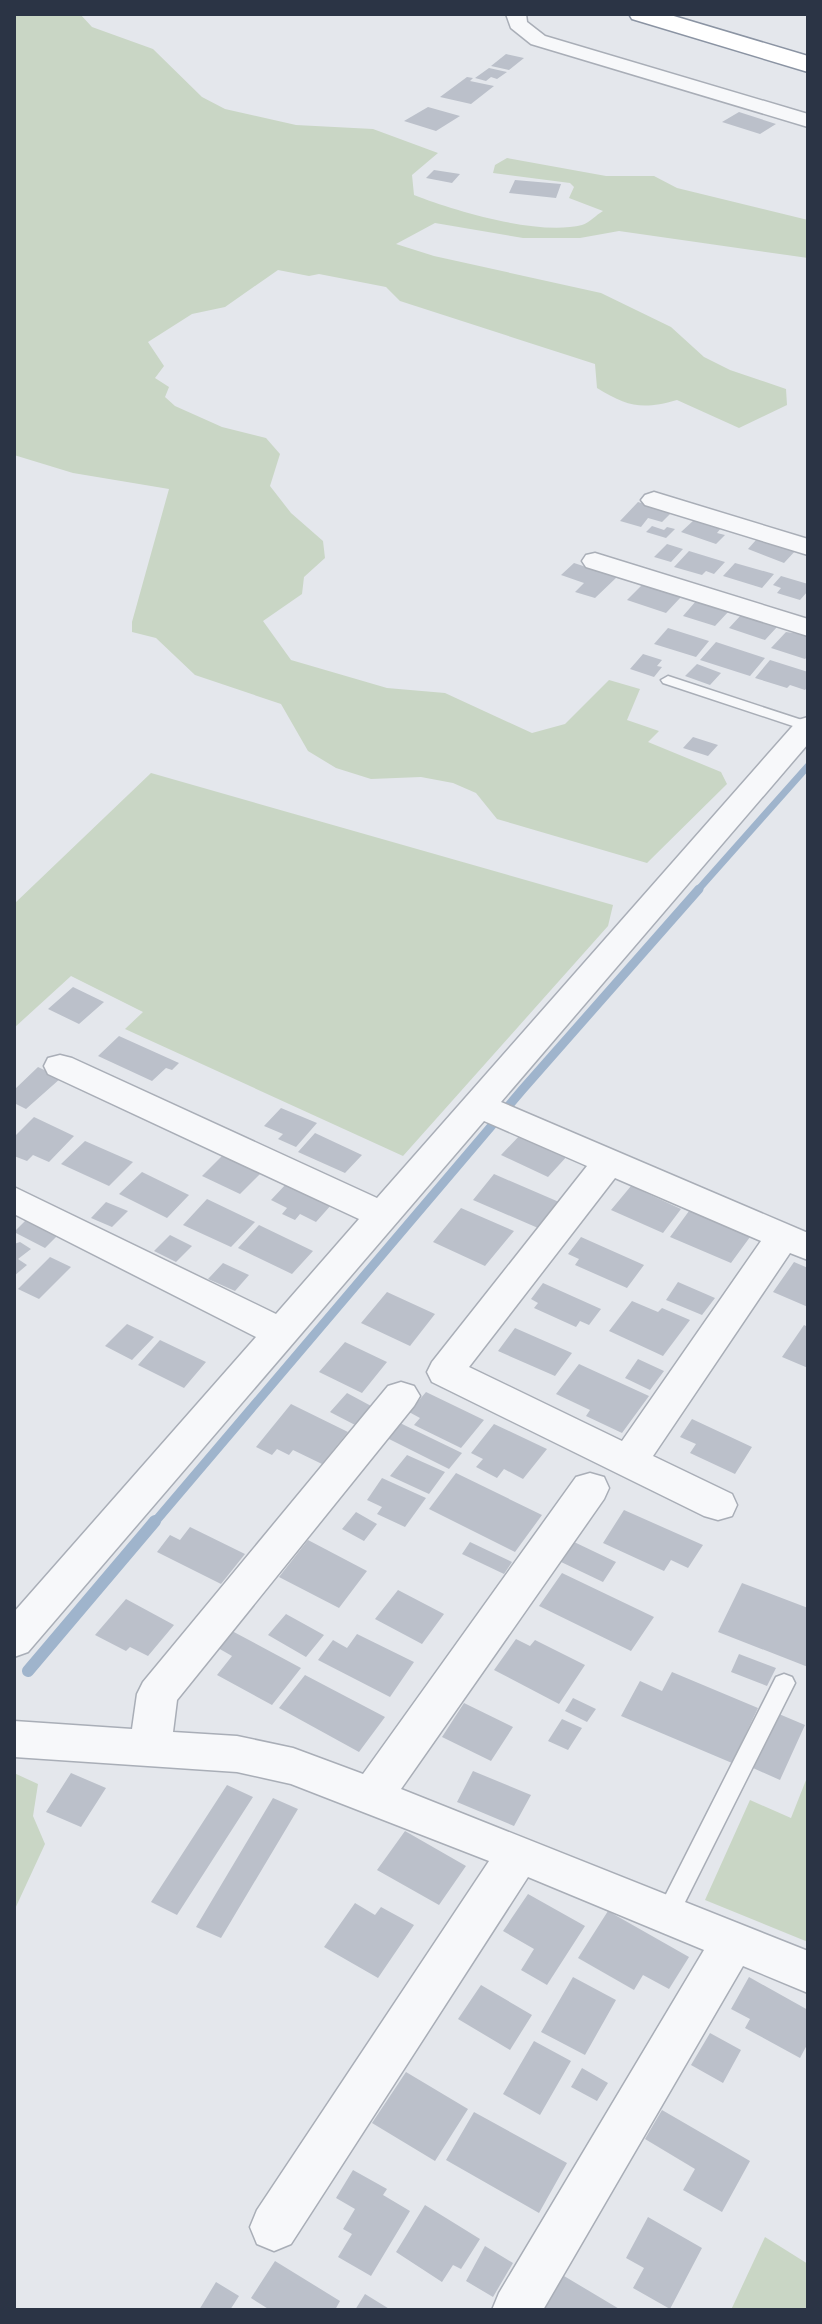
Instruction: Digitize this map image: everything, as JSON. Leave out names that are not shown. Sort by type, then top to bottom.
[{"type":"highway","points":[[642,14],[808,64]]},
{"type":"street","points":[[516,14],[518,24],[525,33],[538,40],[808,121]]},
{"type":"street","points":[[654,500],[808,547]]},
{"type":"street","points":[[595,561],[808,628]]},
{"type":"street","points":[[14,1640],[382,1215],[495,1112],[808,726]]},
{"type":"street","points":[[60,1066],[382,1215]]},
{"type":"street","points":[[495,1112],[796,1241],[628,1462]]},
{"type":"street","points":[[609,1162],[445,1372],[718,1505]]},
{"type":"street","points":[[14,1199],[279,1332]]},
{"type":"street","points":[[150,1748],[157,1694],[401,1396]]},
{"type":"street","points":[[373,1795],[590,1488]]},
{"type":"street","points":[[14,1739],[237,1754],[293,1766],[519,1853],[808,1972]]},
{"type":"street","points":[[274,2227],[519,1853]]},
{"type":"street","points":[[516,2310],[733,1942]]},
{"type":"lane","points":[[668,680],[808,726]]},
{"type":"lane","points":[[667,1915],[784,1683]]},
{"type":"green space","points":[[14,14],[80,14],[92,27],[153,49],[202,97],[225,109],[296,125],[373,129],[438,153],[412,175],[414,195],[497,220],[564,228],[585,224],[603,211],[569,198],[574,187],[570,183],[493,173],[495,165],[507,158],[606,176],[654,176],[677,188],[808,220],[808,258],[619,231],[580,238],[523,238],[435,223],[396,244],[434,256],[601,293],[671,327],[704,357],[730,370],[786,389],[787,405],[739,428],[677,400],[644,406],[627,403],[597,388],[595,364],[400,301],[386,287],[319,274],[309,276],[278,270],[225,307],[192,314],[148,342],[164,366],[155,378],[169,387],[165,397],[175,406],[222,427],[266,438],[280,454],[270,486],[291,513],[323,541],[325,558],[304,577],[302,594],[263,621],[291,660],[387,688],[445,693],[532,733],[565,724],[609,680],[640,689],[627,720],[659,731],[648,742],[721,772],[727,784],[647,863],[497,819],[476,793],[453,783],[421,777],[371,779],[336,768],[308,751],[281,704],[195,675],[156,638],[132,632],[132,622],[169,489],[73,473],[14,455]]},
{"type":"green space","points":[[151,773],[613,905],[608,926],[403,1156],[125,1029],[143,1012],[71,976],[14,1028],[14,904]]},
{"type":"green space","points":[[14,1773],[38,1784],[33,1816],[45,1844],[14,1911]]},
{"type":"green space","points":[[808,1775],[808,1942],[705,1900],[750,1800],[791,1818]]},
{"type":"green space","points":[[765,2237],[808,2264],[808,2310],[731,2310]]},
{"type":"building","points":[[506,54],[524,58],[509,70],[491,66]]},
{"type":"building","points":[[489,68],[507,72],[497,79],[491,77],[486,81],[475,78]]},
{"type":"building","points":[[467,77],[473,78],[470,81],[494,86],[471,104],[440,97]]},
{"type":"building","points":[[428,107],[460,116],[436,131],[404,121]]},
{"type":"building","points":[[739,112],[776,124],[760,134],[722,122]]},
{"type":"building","points":[[434,170],[460,174],[452,183],[426,178]]},
{"type":"building","points":[[515,180],[561,184],[556,198],[509,193]]},
{"type":"building","points":[[638,502],[672,512],[662,522],[648,518],[641,527],[620,521]]},
{"type":"building","points":[[694,520],[721,528],[717,533],[725,535],[716,544],[681,532]]},
{"type":"building","points":[[652,526],[664,530],[667,527],[675,529],[666,538],[646,532]]},
{"type":"building","points":[[756,540],[797,549],[784,563],[748,549]]},
{"type":"building","points":[[667,544],[683,549],[671,562],[654,557]]},
{"type":"building","points":[[689,551],[725,562],[714,574],[706,571],[702,575],[674,567]]},
{"type":"building","points":[[574,563],[617,577],[595,598],[575,592],[584,583],[561,575]]},
{"type":"building","points":[[735,563],[774,574],[762,588],[723,576]]},
{"type":"building","points":[[781,576],[808,584],[808,591],[800,600],[777,593],[781,588],[773,585]]},
{"type":"building","points":[[643,584],[681,597],[666,613],[627,600]]},
{"type":"building","points":[[696,601],[729,611],[715,626],[683,616]]},
{"type":"building","points":[[741,615],[777,627],[765,640],[729,628]]},
{"type":"building","points":[[668,628],[709,641],[696,657],[654,644]]},
{"type":"building","points":[[786,632],[808,635],[808,656],[805,659],[771,648]]},
{"type":"building","points":[[716,642],[765,658],[750,676],[700,660]]},
{"type":"building","points":[[643,654],[662,660],[657,666],[662,667],[654,677],[630,669]]},
{"type":"building","points":[[770,660],[808,672],[805,690],[755,678]]},
{"type":"building","points":[[697,664],[721,673],[710,685],[685,676]]},
{"type":"building","points":[[693,737],[718,745],[708,756],[683,748]]},
{"type":"building","points":[[73,987],[104,1002],[79,1024],[48,1009]]},
{"type":"building","points":[[119,1036],[179,1063],[172,1070],[166,1068],[152,1081],[98,1056]]},
{"type":"building","points":[[38,1067],[61,1078],[26,1109],[14,1103],[14,1090]]},
{"type":"building","points":[[281,1108],[317,1123],[296,1147],[278,1139],[283,1134],[264,1126]]},
{"type":"building","points":[[34,1117],[74,1136],[49,1162],[33,1155],[27,1161],[14,1156],[14,1137]]},
{"type":"building","points":[[315,1133],[362,1155],[345,1173],[298,1152]]},
{"type":"building","points":[[522,1133],[569,1154],[548,1177],[501,1155]]},
{"type":"building","points":[[85,1141],[133,1162],[109,1186],[61,1164]]},
{"type":"building","points":[[223,1155],[261,1173],[240,1194],[202,1176]]},
{"type":"building","points":[[142,1172],[189,1195],[167,1218],[119,1194]]},
{"type":"building","points":[[494,1174],[559,1202],[538,1228],[473,1200]]},
{"type":"building","points":[[287,1183],[332,1204],[316,1222],[300,1214],[295,1220],[282,1214],[287,1208],[271,1200]]},
{"type":"building","points":[[631,1186],[681,1209],[663,1233],[611,1210]]},
{"type":"building","points":[[207,1199],[255,1222],[231,1247],[183,1225]]},
{"type":"building","points":[[106,1202],[128,1211],[112,1227],[91,1218]]},
{"type":"building","points":[[461,1208],[514,1231],[485,1266],[433,1242]]},
{"type":"building","points":[[689,1211],[750,1237],[731,1263],[670,1237]]},
{"type":"building","points":[[26,1220],[57,1236],[45,1248],[14,1232]]},
{"type":"building","points":[[259,1225],[313,1251],[292,1274],[238,1248]]},
{"type":"building","points":[[170,1235],[192,1246],[176,1262],[154,1251]]},
{"type":"building","points":[[581,1237],[644,1265],[627,1288],[575,1265],[579,1259],[568,1254]]},
{"type":"building","points":[[20,1242],[31,1249],[18,1259],[27,1265],[14,1276],[14,1244]]},
{"type":"building","points":[[50,1257],[71,1267],[39,1299],[18,1289]]},
{"type":"building","points":[[794,1262],[808,1268],[808,1307],[773,1292]]},
{"type":"building","points":[[223,1263],[249,1275],[235,1291],[208,1279]]},
{"type":"building","points":[[678,1282],[715,1298],[702,1315],[666,1300]]},
{"type":"building","points":[[543,1283],[601,1309],[589,1325],[580,1321],[576,1327],[534,1308],[538,1303],[531,1299]]},
{"type":"building","points":[[387,1292],[435,1314],[410,1346],[361,1323]]},
{"type":"building","points":[[632,1301],[658,1312],[662,1308],[690,1320],[663,1356],[609,1331]]},
{"type":"building","points":[[127,1324],[154,1337],[132,1360],[105,1346]]},
{"type":"building","points":[[804,1325],[808,1327],[808,1368],[782,1357]]},
{"type":"building","points":[[515,1328],[572,1353],[555,1376],[498,1351]]},
{"type":"building","points":[[160,1340],[206,1362],[184,1388],[138,1365]]},
{"type":"building","points":[[345,1342],[387,1362],[362,1393],[319,1372]]},
{"type":"building","points":[[638,1359],[664,1371],[650,1390],[625,1378]]},
{"type":"building","points":[[579,1364],[649,1396],[622,1433],[586,1416],[590,1410],[556,1394]]},
{"type":"building","points":[[426,1392],[484,1420],[461,1448],[414,1425],[420,1418],[409,1412]]},
{"type":"building","points":[[347,1393],[373,1407],[357,1426],[330,1412]]},
{"type":"building","points":[[291,1404],[348,1432],[322,1464],[293,1450],[289,1455],[277,1449],[272,1455],[256,1447]]},
{"type":"building","points":[[692,1419],[752,1447],[735,1474],[690,1453],[696,1444],[680,1437]]},
{"type":"building","points":[[400,1423],[462,1453],[449,1469],[387,1438]]},
{"type":"building","points":[[494,1424],[547,1449],[523,1479],[504,1469],[497,1478],[476,1467],[483,1459],[471,1453]]},
{"type":"building","points":[[407,1455],[445,1472],[429,1494],[390,1476]]},
{"type":"building","points":[[456,1473],[542,1515],[515,1552],[429,1509]]},
{"type":"building","points":[[382,1478],[426,1498],[405,1527],[377,1514],[382,1507],[367,1500]]},
{"type":"building","points":[[624,1510],[703,1545],[688,1568],[671,1560],[664,1571],[603,1543]]},
{"type":"building","points":[[356,1512],[377,1524],[364,1541],[342,1529]]},
{"type":"building","points":[[190,1527],[245,1554],[221,1584],[157,1552],[170,1535],[180,1540]]},
{"type":"building","points":[[308,1540],[367,1571],[339,1608],[279,1577]]},
{"type":"building","points":[[572,1541],[616,1562],[603,1582],[559,1561]]},
{"type":"building","points":[[470,1542],[512,1562],[504,1574],[462,1554]]},
{"type":"building","points":[[562,1573],[654,1617],[631,1651],[539,1606]]},
{"type":"building","points":[[742,1583],[808,1608],[808,1667],[718,1632]]},
{"type":"building","points":[[398,1590],[444,1614],[422,1644],[375,1619]]},
{"type":"building","points":[[126,1599],[174,1625],[148,1656],[130,1647],[126,1651],[95,1635]]},
{"type":"building","points":[[286,1614],[324,1635],[306,1657],[268,1635]]},
{"type":"building","points":[[232,1631],[301,1668],[272,1705],[217,1675],[232,1656],[218,1648]]},
{"type":"building","points":[[357,1634],[414,1662],[390,1697],[318,1660],[333,1640],[347,1648]]},
{"type":"building","points":[[516,1639],[530,1646],[535,1640],[585,1665],[559,1704],[494,1670]]},
{"type":"building","points":[[739,1654],[776,1668],[767,1686],[731,1672]]},
{"type":"building","points":[[672,1672],[758,1708],[732,1763],[621,1716],[640,1681],[662,1691]]},
{"type":"building","points":[[305,1675],[385,1717],[359,1752],[279,1708]]},
{"type":"building","points":[[573,1698],[596,1709],[587,1722],[565,1711]]},
{"type":"building","points":[[464,1703],[513,1727],[491,1761],[442,1737]]},
{"type":"building","points":[[779,1714],[805,1725],[780,1780],[753,1768]]},
{"type":"building","points":[[562,1719],[582,1728],[568,1750],[548,1741]]},
{"type":"building","points":[[473,1771],[531,1795],[514,1826],[457,1802]]},
{"type":"building","points":[[71,1773],[106,1788],[81,1827],[46,1812]]},
{"type":"building","points":[[227,1785],[253,1797],[177,1915],[151,1902]]},
{"type":"building","points":[[273,1798],[298,1809],[221,1938],[196,1927]]},
{"type":"building","points":[[405,1831],[466,1866],[439,1905],[377,1870]]},
{"type":"building","points":[[528,1894],[585,1926],[547,1985],[521,1970],[534,1949],[503,1931]]},
{"type":"building","points":[[355,1903],[375,1915],[381,1907],[414,1925],[378,1978],[324,1947]]},
{"type":"building","points":[[608,1911],[689,1957],[669,1989],[643,1975],[634,1990],[578,1958]]},
{"type":"building","points":[[573,1977],[616,2000],[585,2055],[541,2032]]},
{"type":"building","points":[[749,1977],[808,2010],[808,2043],[800,2058],[745,2028],[750,2019],[731,2009]]},
{"type":"building","points":[[481,1985],[532,2015],[510,2050],[458,2019]]},
{"type":"building","points":[[710,2033],[741,2050],[723,2083],[691,2065]]},
{"type":"building","points":[[534,2041],[571,2061],[540,2115],[503,2094]]},
{"type":"building","points":[[582,2068],[608,2083],[597,2101],[571,2087]]},
{"type":"building","points":[[406,2072],[468,2109],[435,2161],[372,2123]]},
{"type":"building","points":[[662,2110],[750,2161],[722,2212],[683,2190],[695,2169],[645,2139]]},
{"type":"building","points":[[474,2112],[567,2163],[539,2213],[446,2160]]},
{"type":"building","points":[[353,2170],[387,2189],[383,2195],[410,2211],[371,2276],[338,2257],[352,2234],[343,2229],[355,2209],[336,2198]]},
{"type":"building","points":[[425,2205],[480,2239],[461,2269],[453,2265],[442,2282],[396,2252]]},
{"type":"building","points":[[648,2217],[702,2248],[670,2309],[633,2288],[644,2268],[626,2258]]},
{"type":"building","points":[[485,2246],[513,2263],[493,2297],[466,2281]]},
{"type":"building","points":[[275,2261],[340,2301],[335,2310],[270,2310],[251,2298]]},
{"type":"building","points":[[559,2273],[621,2310],[538,2310]]},
{"type":"building","points":[[216,2282],[239,2296],[230,2310],[199,2310]]},
{"type":"building","points":[[365,2294],[391,2310],[355,2310]]},
{"type":"waterway","points":[[697,891],[808,766]]},
{"type":"waterway","points":[[154,1523],[522,1090],[699,889]]},
{"type":"waterway","points":[[28,1671],[155,1521]]}]
